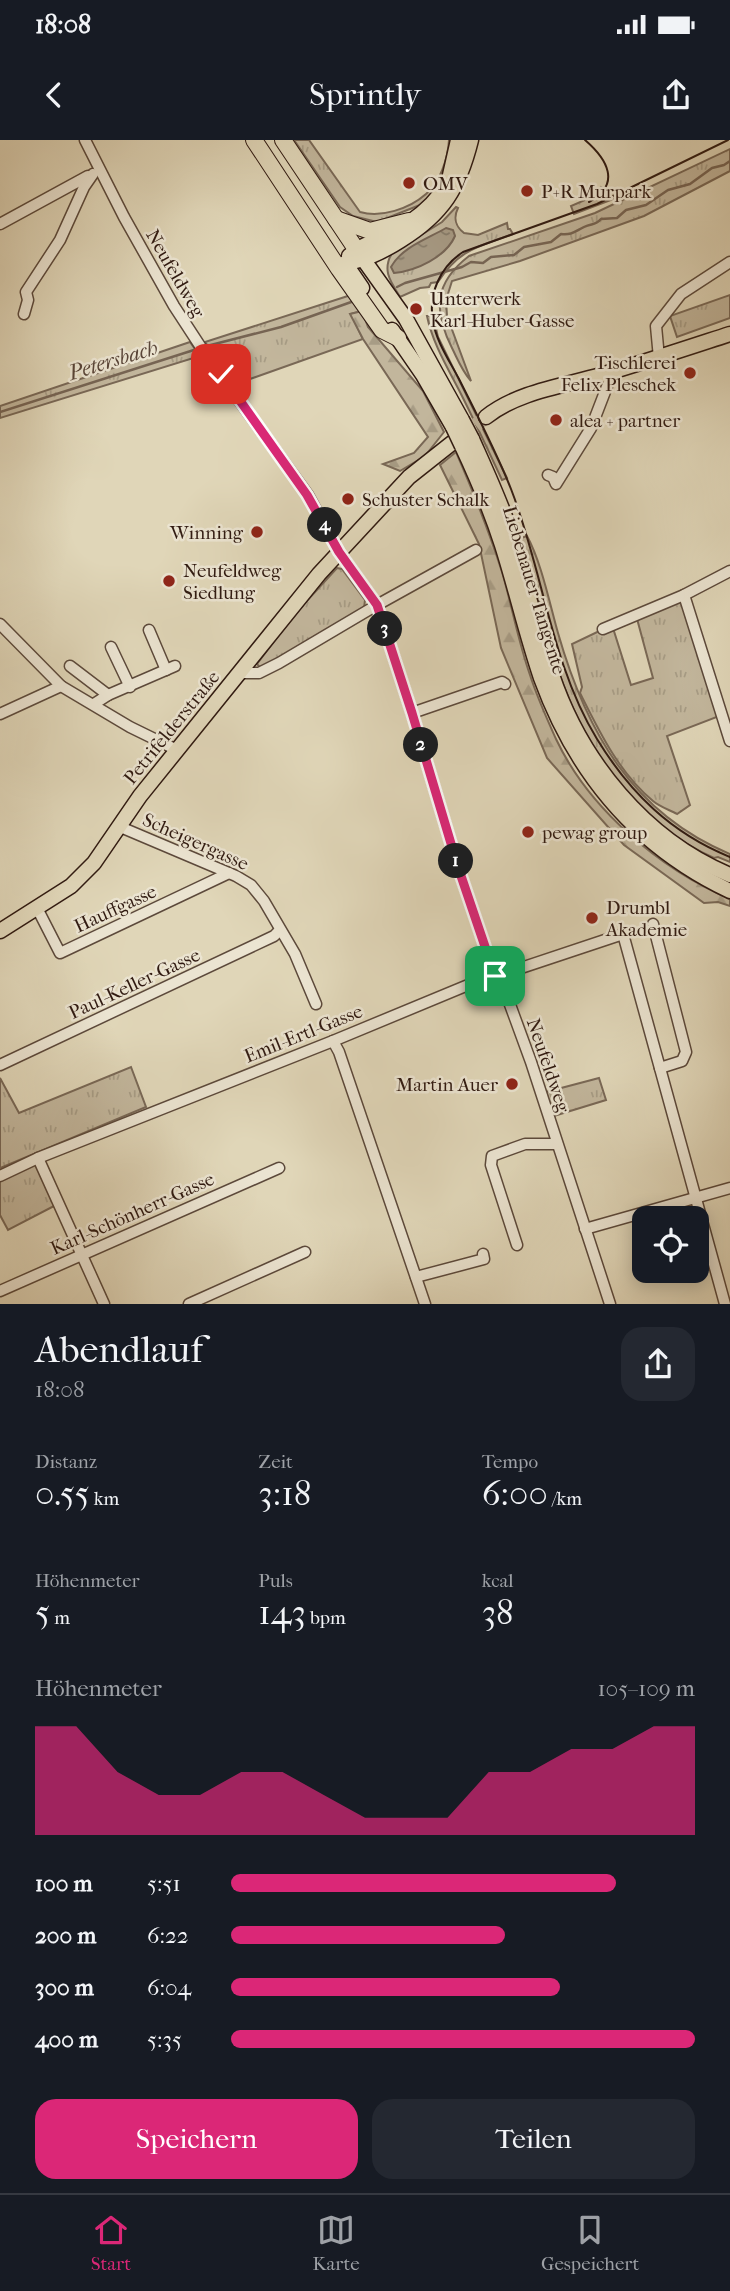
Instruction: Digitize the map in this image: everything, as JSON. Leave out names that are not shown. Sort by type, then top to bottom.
[{"type":"highway","points":[[254,140],[382,330],[398,338]]},
{"type":"highway","points":[[262,140],[345,263]]},
{"type":"highway","points":[[283,140],[360,254]]},
{"type":"highway","points":[[336,219],[370,231],[409,221]]},
{"type":"main road","points":[[345,263],[428,208],[443,191],[455,162],[458,140]]},
{"type":"main road","points":[[360,254],[388,248],[436,214],[448,199],[459,176],[471,140]]},
{"type":"main road","points":[[388,248],[382,269],[383,277],[397,306]]},
{"type":"main road","name":"Liebenauer Tangente","points":[[360,254],[431,361],[486,499],[541,676],[573,748],[615,806],[656,846],[682,865],[730,891]]},
{"type":"main road","name":"Liebenauer Tangente","points":[[345,263],[458,424]]},
{"type":"main road","points":[[486,417],[524,397],[659,358],[730,334]]},
{"type":"main road","name":"Liebenauer Tangente","points":[[462,443],[506,520],[552,673],[583,742],[609,781],[648,822],[690,853],[730,875]]},
{"type":"main road","points":[[240,673],[339,552],[409,477],[462,443]]},
{"type":"main road","name":"Petrifelderstraße","points":[[0,932],[71,886],[94,863],[118,825],[240,673]]},
{"type":"street","name":"Neufeldweg","points":[[85,140],[96,172],[196,340],[307,495],[339,552],[377,605],[458,867],[495,976],[501,980],[531,1062],[610,1304]]},
{"type":"street","points":[[0,224],[96,172]]},
{"type":"street","points":[[24,314],[28,300],[26,292],[60,240],[83,187],[96,172]]},
{"type":"street","points":[[659,358],[656,326],[681,294],[730,262]]},
{"type":"street","points":[[548,475],[553,477],[556,484],[591,428],[613,371]]},
{"type":"street","name":"Petrifelderstraße","points":[[240,673],[259,673],[476,550]]},
{"type":"street","points":[[603,629],[684,595],[730,572]]},
{"type":"street","points":[[684,595],[730,741]]},
{"type":"street","points":[[0,624],[61,686],[130,727],[177,750]]},
{"type":"street","name":"Petrifelderstraße","points":[[94,705],[108,695],[170,668],[149,630]]},
{"type":"street","points":[[111,647],[130,687]]},
{"type":"street","points":[[70,666],[108,695]]},
{"type":"street","points":[[412,713],[502,682],[505,684]]},
{"type":"street","points":[[0,714],[61,686]]},
{"type":"street","name":"Scheigergasse","points":[[118,825],[251,884],[295,954],[316,1004]]},
{"type":"street","name":"Hauffgasse","points":[[37,908],[60,953],[229,873]]},
{"type":"street","points":[[653,924],[686,1052],[682,1061],[660,1068],[725,1304]]},
{"type":"street","name":"Paul-Keller-Gasse","points":[[0,1065],[274,936],[280,930]]},
{"type":"street","name":"Emil-Ertl-Gasse","points":[[0,1176],[38,1158],[495,976],[623,934],[660,1068]]},
{"type":"street","points":[[333,1041],[425,1304]]},
{"type":"street","name":"Neufeldweg","points":[[517,1245],[491,1165],[492,1156],[525,1144],[557,1144]]},
{"type":"street","points":[[38,1158],[104,1304]]},
{"type":"street","name":"Karl-Schönherr-Gasse","points":[[0,1291],[279,1168]]},
{"type":"street","points":[[585,1229],[730,1188]]},
{"type":"street","points":[[189,1304],[304,1252]]},
{"type":"street","points":[[416,1277],[484,1259],[482,1254]]},
{"type":"green space","points":[[294,140],[309,140],[360,212],[377,214],[403,208],[431,189],[442,170],[449,140],[453,140],[444,177],[431,197],[420,205],[377,222],[353,216],[340,207]]},
{"type":"green space","points":[[730,149],[730,171],[644,216],[520,261],[452,281],[446,300],[447,316],[471,381],[460,365],[446,334],[440,309],[443,287],[457,266],[469,256],[595,213]]},
{"type":"green space","points":[[601,187],[608,191],[620,191],[621,196],[574,214],[571,206],[592,197]]},
{"type":"green space","points":[[456,207],[456,222],[464,233],[478,235],[507,223],[513,234],[470,250],[454,262],[438,282],[400,297],[390,281],[388,270],[392,253],[442,222]]},
{"type":"green space","points":[[351,295],[362,311],[351,314],[363,339],[236,384],[205,342]]},
{"type":"green space","points":[[730,295],[730,318],[677,337],[670,316]]},
{"type":"green space","points":[[362,311],[368,327],[423,391],[444,432],[425,456],[400,471],[383,464],[414,453],[428,437],[363,339],[350,314]]},
{"type":"green space","points":[[427,316],[433,316],[438,337],[507,478],[502,480],[437,347]]},
{"type":"green space","points":[[190,342],[200,356],[0,418],[0,406]]},
{"type":"green space","points":[[456,452],[497,557],[536,691],[570,765],[587,789],[629,834],[678,871],[730,899],[730,906],[718,902],[704,903],[624,845],[547,758],[501,648],[479,544],[440,465]]},
{"type":"green space","points":[[527,536],[541,570],[569,669],[599,735],[640,792],[666,816],[696,837],[730,854],[730,862],[714,858],[687,844],[663,827],[620,785],[602,761],[573,708],[557,667],[530,568],[518,539]]},
{"type":"green space","points":[[337,568],[342,569],[365,600],[364,608],[262,670],[257,664],[293,616]]},
{"type":"green space","points":[[684,595],[722,715],[667,736],[690,805],[677,814],[656,803],[641,790],[611,751],[580,693],[582,687],[572,644],[612,625],[631,685],[653,678],[636,615]]},
{"type":"green space","points":[[131,1067],[146,1107],[0,1168],[0,1078],[19,1113]]},
{"type":"green space","points":[[599,1078],[606,1100],[554,1116],[546,1092]]},
{"type":"green space","points":[[36,1164],[56,1205],[8,1230],[0,1215],[0,1180]]},
{"type":"water","points":[[446,228],[453,230],[455,236],[445,250],[421,266],[394,273],[391,267],[402,254]]},
{"type":"waterway","name":"Petersbach","points":[[397,287],[471,262],[483,263],[491,257],[514,255],[524,247],[551,242],[561,234],[573,233],[601,219],[617,218],[626,210],[646,205],[668,190],[690,184],[712,168],[730,161]]},
{"type":"waterway","name":"Petersbach","points":[[203,347],[281,327],[354,301]]},
{"type":"waterway","name":"Petersbach","points":[[0,412],[197,349]]},
{"type":"tunnel","points":[[459,438],[486,417]]},
{"type":"tram line","points":[[585,140],[600,155],[608,171],[605,187],[589,202]]},
{"type":"tram line","points":[[728,140],[597,204],[463,252],[448,265],[437,282],[432,311],[440,343],[511,489],[558,649],[581,710],[610,759],[638,794],[689,836],[730,857]]},
{"type":"place","name":"OMV","points":[[409,183]]},
{"type":"place","name":"P+R Murpark","points":[[527,191]]},
{"type":"place","name":"Unterwerk Karl-Huber-Gasse","points":[[416,309]]},
{"type":"place","name":"Tischlerei Felix Pleschek","points":[[690,373]]},
{"type":"place","name":"alea + partner","points":[[556,420]]},
{"type":"place","name":"Schuster Schalk","points":[[348,499]]},
{"type":"place","name":"Winning","points":[[257,532]]},
{"type":"place","name":"Neufeldweg Siedlung","points":[[169,581]]},
{"type":"place","name":"pewag group","points":[[528,832]]},
{"type":"place","name":"Drumbl Akademie","points":[[592,918]]},
{"type":"place","name":"Martin Auer","points":[[512,1084]]},
{"type":"route","points":[[221,374],[307,495],[339,552],[377,605],[458,867],[495,976]]}]
